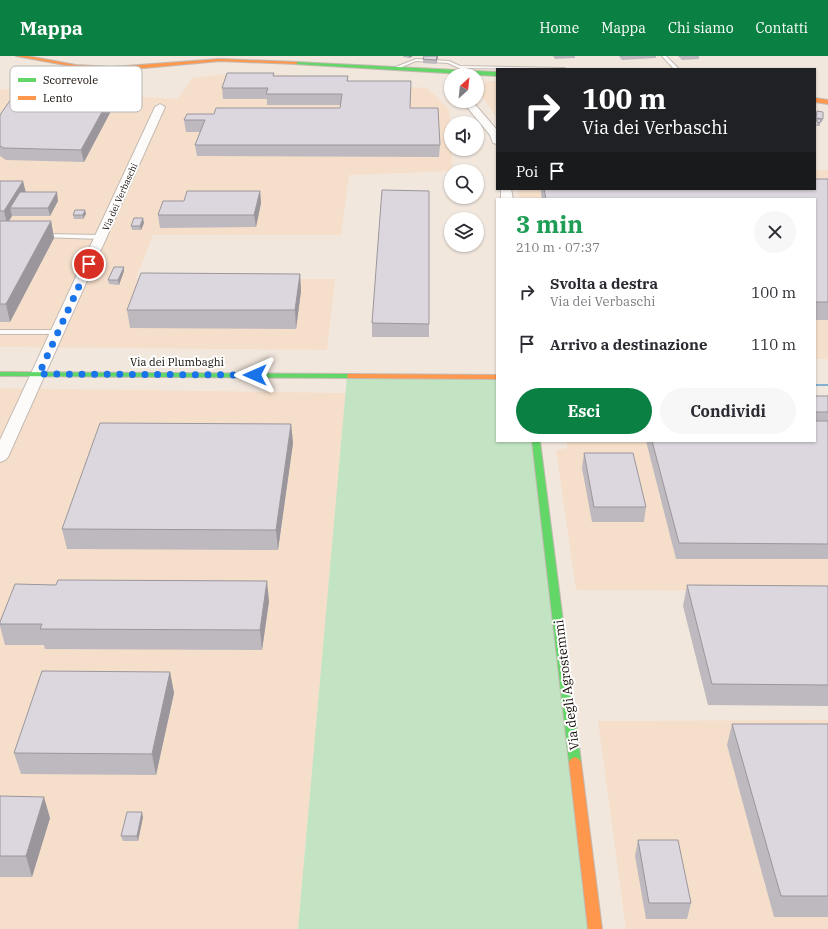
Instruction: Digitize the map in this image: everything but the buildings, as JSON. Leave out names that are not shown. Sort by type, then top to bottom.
[{"type":"street","points":[[18,56],[74,66]]},
{"type":"street","points":[[142,67],[226,60],[444,72]]},
{"type":"street","points":[[353,66],[427,73],[444,79]]},
{"type":"street","points":[[484,74],[496,75]]},
{"type":"street","points":[[816,100],[828,102]]},
{"type":"street","name":"Via dei Verbaschi","points":[[0,457],[160,107]]},
{"type":"street","points":[[473,108],[495,134],[496,138]]},
{"type":"street","name":"Via dei Plumbaghi","points":[[0,374],[496,377]]},
{"type":"street","name":"Via degli Agrostemmi","points":[[536,442],[595,929]]},
{"type":"lane","points":[[664,56],[676,68]]},
{"type":"lane","points":[[395,68],[416,60],[449,62],[459,67],[512,68]]},
{"type":"lane","points":[[38,236],[101,237]]},
{"type":"lane","points":[[0,332],[58,332]]},
{"type":"shaded area","points":[[226,74],[270,74],[349,78],[347,83],[427,88],[444,104],[444,108],[449,109],[449,116],[444,116],[444,156],[452,156],[453,164],[444,164],[444,171],[349,175],[341,235],[153,235],[136,279],[335,279],[327,350],[0,347],[0,89],[10,90],[10,112],[142,112],[142,97],[178,99],[192,78]]},
{"type":"shaded area","points":[[496,81],[496,116],[484,100],[484,82]]},
{"type":"shaded area","points":[[816,170],[828,170],[828,359],[816,359],[816,198],[519,198],[518,190],[816,190]]},
{"type":"shaded area","points":[[0,388],[346,393],[298,929],[0,929]]},
{"type":"shaded area","points":[[828,408],[828,591],[576,590],[556,450],[567,448],[567,442],[816,442]]},
{"type":"shaded area","points":[[828,720],[828,929],[626,929],[598,721]]},
{"type":"green space","points":[[347,376],[496,377],[496,442],[536,442],[595,929],[298,929]]},
{"type":"waterway","points":[[816,385],[828,385]]},
{"type":"traffic: fast","points":[[296,63],[496,74]]},
{"type":"traffic: fast","points":[[0,374],[351,376]]},
{"type":"traffic: fast","points":[[536,442],[575,762]]},
{"type":"traffic: slow","points":[[18,56],[76,66]]},
{"type":"traffic: slow","points":[[142,66],[220,60],[296,63]]},
{"type":"traffic: slow","points":[[816,100],[828,102]]},
{"type":"traffic: slow","points":[[351,376],[496,377]]},
{"type":"traffic: slow","points":[[575,762],[595,929]]},
{"type":"route","points":[[89,264],[39,374],[255,375]]}]
